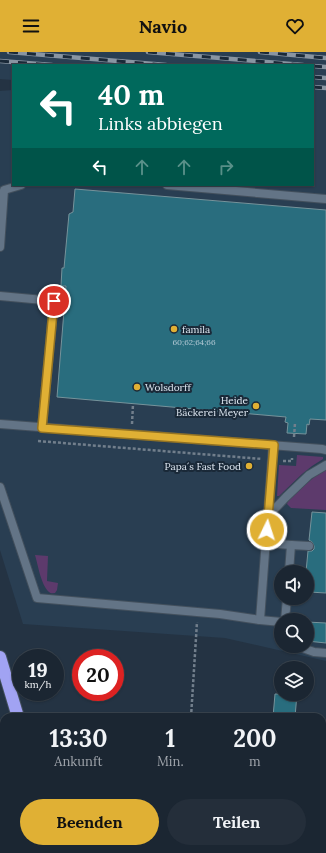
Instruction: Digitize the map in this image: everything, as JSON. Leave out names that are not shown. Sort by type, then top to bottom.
[{"type":"highway","points":[[0,657],[17,713]]},
{"type":"lane","points":[[0,247],[4,190],[18,186]]},
{"type":"lane","points":[[178,186],[326,199]]},
{"type":"lane","points":[[0,296],[54,301],[42,428]]},
{"type":"lane","points":[[0,424],[326,450]]},
{"type":"lane","points":[[260,620],[274,445]]},
{"type":"lane","points":[[268,516],[309,475],[326,465]]},
{"type":"lane","points":[[0,487],[37,598],[220,614],[274,621]]},
{"type":"lane","points":[[266,544],[308,546]]},
{"type":"lane","points":[[290,565],[291,545]]},
{"type":"lane","points":[[314,652],[326,653]]},
{"type":"path","points":[[191,713],[198,612]]},
{"type":"shaded area","points":[[0,52],[326,52],[326,661],[291,653],[314,653],[314,613],[274,613],[274,649],[225,638],[23,624],[0,550],[0,91],[12,90],[12,186],[314,186],[314,64],[12,64],[12,80],[0,79]]},
{"type":"shaded area","points":[[297,455],[323,457],[323,459],[302,474],[279,496],[277,496],[279,465],[296,466]]},
{"type":"shaded area","points":[[326,470],[326,510],[291,508],[287,504],[291,497],[319,473]]},
{"type":"shaded area","points":[[35,555],[48,556],[47,581],[58,583],[55,593],[50,593],[46,589],[40,575]]},
{"type":"building","points":[[75,189],[326,210],[326,420],[310,419],[309,425],[307,424],[306,434],[287,433],[288,423],[285,422],[286,417],[57,397],[66,286],[61,286],[62,268],[64,268],[69,214],[73,212]]},
{"type":"building","points":[[312,512],[326,513],[326,593],[314,592],[314,565],[307,565],[308,551],[312,551],[314,549],[312,542],[309,540]]},
{"type":"building","points":[[314,622],[326,623],[326,643],[314,642]]},
{"type":"building","points":[[274,701],[296,701],[295,713],[273,713]]},
{"type":"railway","points":[[9,52],[154,64]]},
{"type":"railway","points":[[148,52],[291,64]]},
{"type":"railway","points":[[260,52],[326,58]]},
{"type":"railway","points":[[0,61],[39,64]]},
{"type":"railway","points":[[314,66],[326,67]]},
{"type":"railway","points":[[314,77],[326,78]]},
{"type":"railway","points":[[314,87],[326,88]]},
{"type":"place","name":"famila","points":[[174,329]]},
{"type":"place","name":"Wolsdorff","points":[[137,387]]},
{"type":"place","name":"Heide Bäckerei Meyer","points":[[256,406]]},
{"type":"place","name":"Papa´s Fast Food","points":[[249,466]]},
{"type":"route","points":[[54,301],[42,428],[274,445],[267,530]]}]
